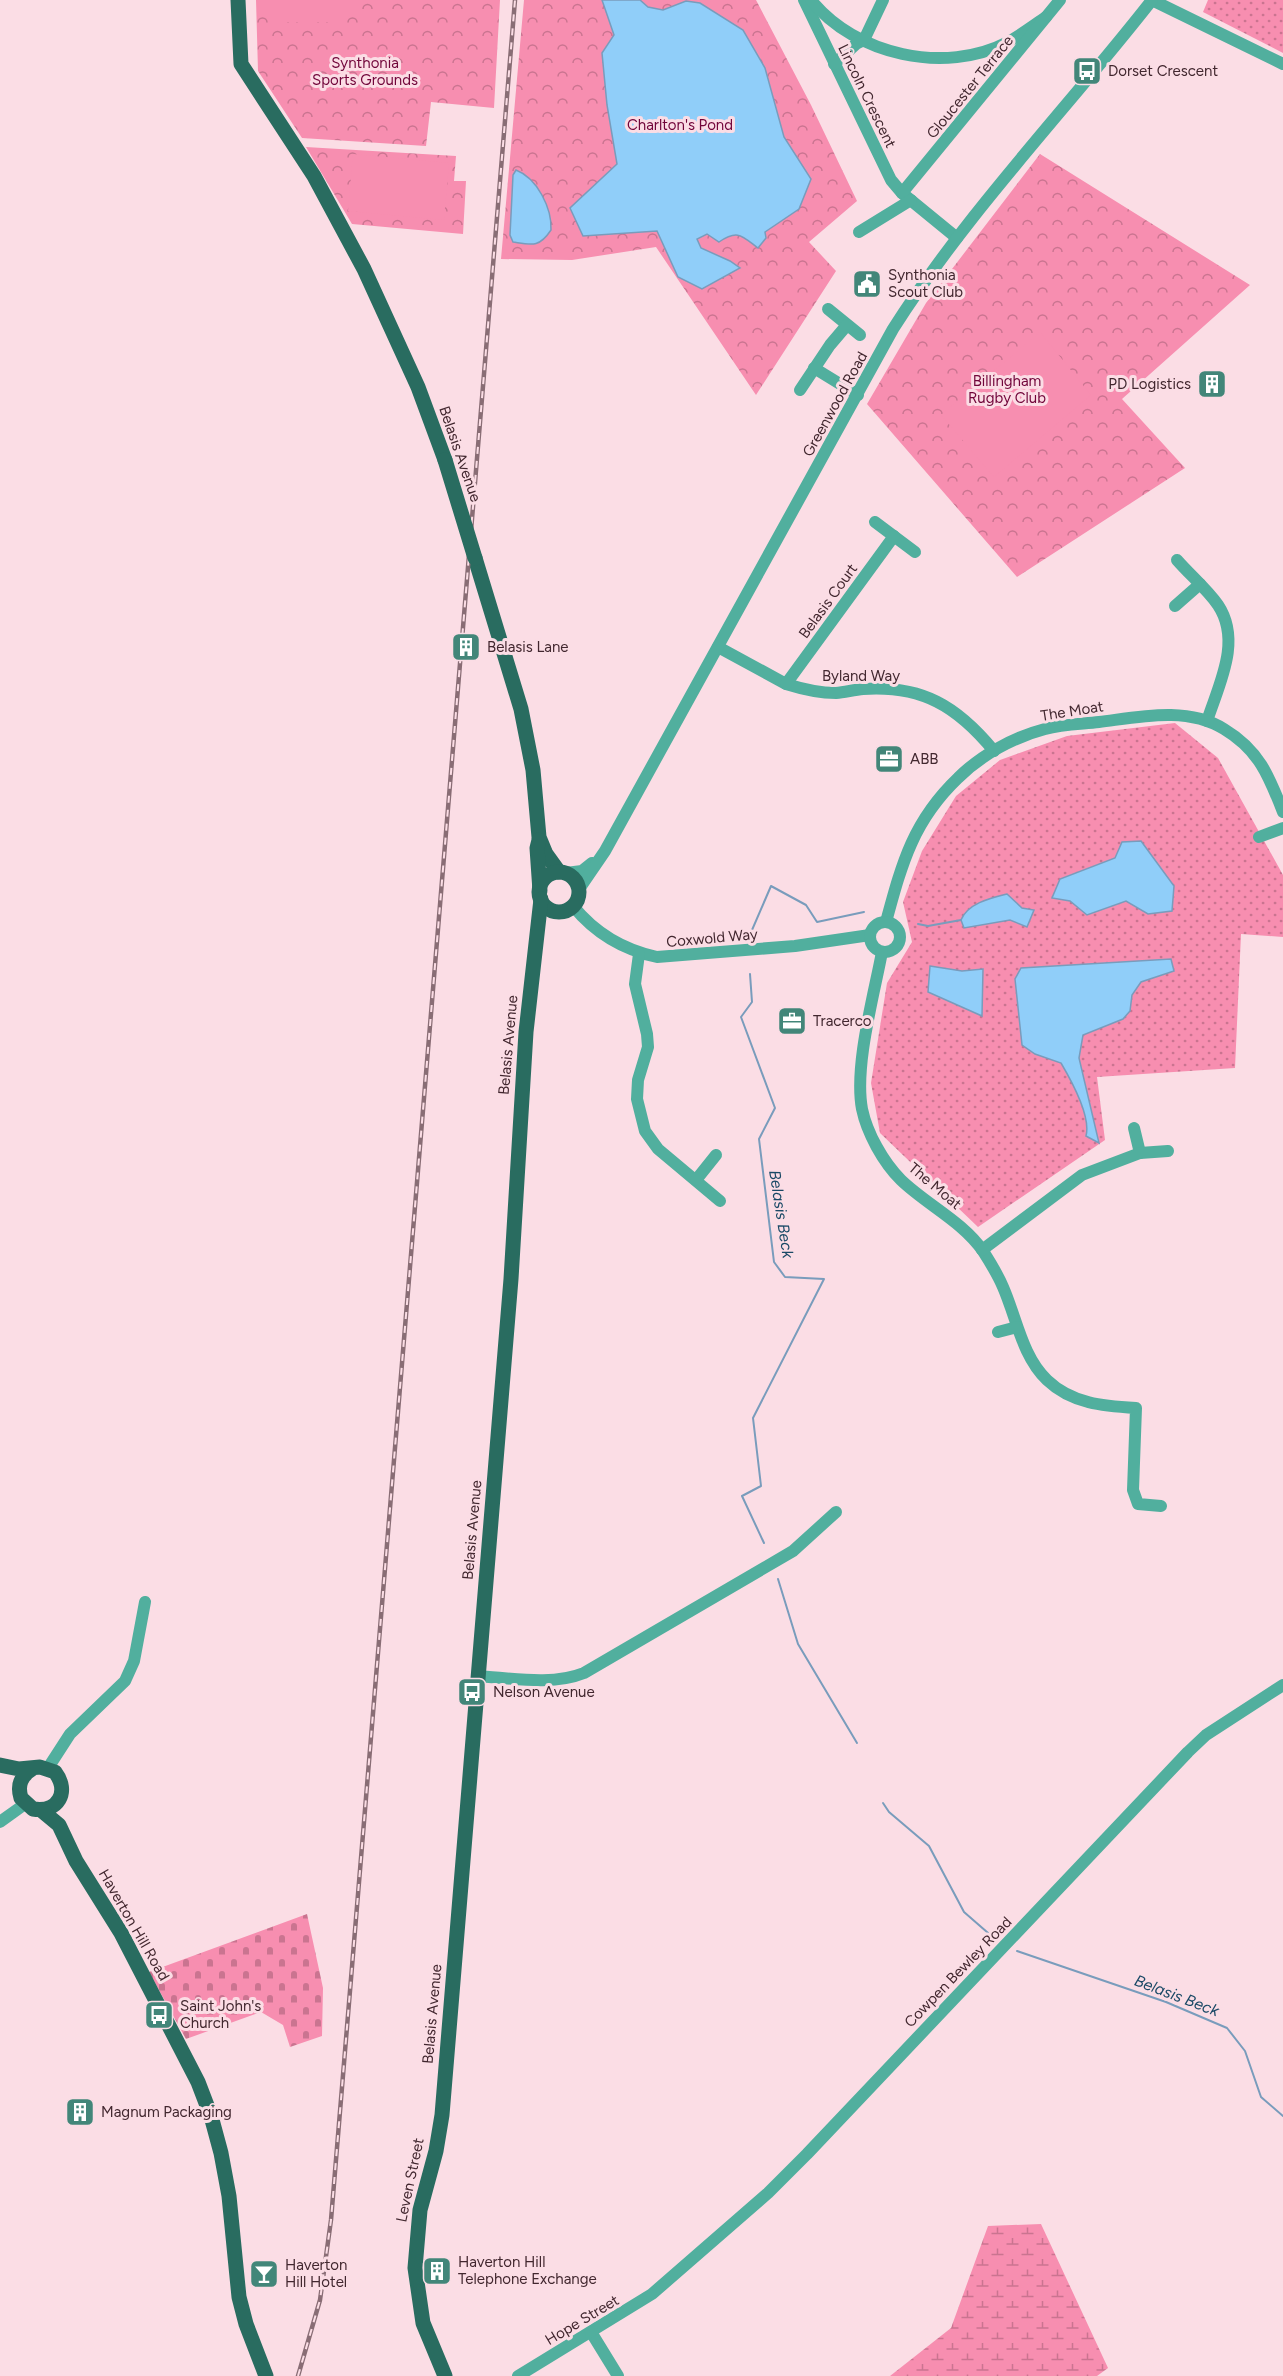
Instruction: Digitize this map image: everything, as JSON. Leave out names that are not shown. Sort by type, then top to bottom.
[{"type":"main road","name":"Belasis Avenue","points":[[238,0],[241,64],[314,176],[364,269],[418,387],[445,460],[521,709],[531,759],[539,837],[537,848],[540,895],[522,1092],[506,1346],[442,2115]]},
{"type":"main road","points":[[248,0],[252,81]]},
{"type":"main road","name":"Belasis Avenue","points":[[539,837],[546,854],[562,872]]},
{"type":"main road","points":[[562,872],[572,876],[579,889],[577,901],[568,908],[550,909],[540,895],[545,877],[562,872]]},
{"type":"main road","name":"Belasis Avenue","points":[[535,948],[547,920],[568,908]]},
{"type":"main road","name":"Haverton Hill Road","points":[[0,1768],[48,1768],[60,1778],[65,1836]]},
{"type":"main road","name":"Haverton Hill Road","points":[[0,1768],[13,1781],[22,1797],[33,1809],[41,1810],[59,1825],[76,1861],[121,1933],[198,2082],[211,2115],[221,2153],[234,2234],[239,2297],[246,2324],[266,2376]]},
{"type":"main road","points":[[22,1797],[20,1781],[24,1774],[32,1768]]},
{"type":"main road","points":[[41,1810],[54,1805],[61,1794]]},
{"type":"main road","name":"Leven Street","points":[[442,2115],[436,2151],[420,2210],[415,2268],[423,2323],[445,2376]]},
{"type":"street","name":"Lincoln Crescent","points":[[804,0],[891,180],[906,196],[957,238]]},
{"type":"street","points":[[811,0],[837,25],[864,40],[893,52],[924,58],[955,57],[1007,42],[1046,16]]},
{"type":"street","points":[[834,64],[855,44],[864,40],[883,0]]},
{"type":"street","name":"Gloucester Terrace","points":[[906,196],[1060,0]]},
{"type":"street","points":[[1158,1],[1283,64]]},
{"type":"street","name":"Greenwood Road","points":[[579,889],[718,646],[905,310],[957,238],[1158,1]]},
{"type":"street","points":[[1007,42],[1016,54]]},
{"type":"street","points":[[858,233],[906,196]]},
{"type":"street","points":[[828,309],[860,335]]},
{"type":"street","points":[[800,390],[847,325]]},
{"type":"street","points":[[814,368],[858,395]]},
{"type":"street","points":[[875,522],[915,552]]},
{"type":"street","name":"Belasis Court","points":[[786,684],[894,536]]},
{"type":"street","points":[[1177,560],[1217,604],[1225,618],[1228,634],[1226,665],[1206,721]]},
{"type":"street","points":[[1175,606],[1200,584]]},
{"type":"street","name":"Byland Way","points":[[718,646],[786,684],[825,692],[880,688],[906,690],[936,700],[965,719],[994,751]]},
{"type":"street","name":"The Moat","points":[[886,922],[901,866],[928,812],[960,777],[994,751],[1026,735],[1062,726],[1164,715],[1206,721],[1230,733],[1255,754],[1266,770],[1283,812]]},
{"type":"street","points":[[1259,837],[1283,828]]},
{"type":"street","points":[[562,872],[582,871],[598,859]]},
{"type":"street","name":"Coxwold Way","points":[[568,908],[615,943],[639,954],[671,958],[795,946],[870,935]]},
{"type":"street","points":[[886,922],[894,924],[899,931],[900,939],[891,951],[882,952],[876,948],[870,935],[879,923],[886,922]]},
{"type":"street","name":"The Moat","points":[[882,952],[861,1069],[862,1109],[875,1144],[900,1179],[955,1222],[982,1250],[1003,1285],[1030,1359],[1048,1381],[1071,1397],[1102,1406],[1136,1408],[1133,1490],[1138,1504],[1161,1506]]},
{"type":"street","points":[[639,954],[635,984],[636,998],[647,1034],[648,1047],[638,1080],[638,1109],[651,1141],[658,1149],[720,1201]]},
{"type":"street","points":[[1134,1128],[1140,1153]]},
{"type":"street","points":[[982,1250],[1082,1175],[1140,1153],[1168,1151]]},
{"type":"street","points":[[696,1180],[716,1155]]},
{"type":"street","points":[[998,1332],[1017,1327]]},
{"type":"street","points":[[477,1676],[554,1680],[584,1673],[793,1551],[836,1512]]},
{"type":"street","points":[[48,1768],[70,1734],[124,1681],[134,1661],[145,1602]]},
{"type":"street","name":"Cowpen Bewley Road","points":[[660,2287],[728,2229],[807,2154],[1188,1752],[1206,1735],[1283,1685]]},
{"type":"street","points":[[0,1822],[22,1797]]},
{"type":"street","name":"Hope Street","points":[[518,2376],[631,2308],[660,2287]]},
{"type":"street","points":[[591,2332],[618,2376]]},
{"type":"green space","name":"Synthonia Sports Grounds","points":[[256,0],[500,0],[494,108],[431,102],[426,146],[302,138],[258,71]]},
{"type":"green space","points":[[272,0],[346,0],[346,22],[272,22]]},
{"type":"green space","name":"Charlton's Pond","points":[[524,0],[756,0],[811,105],[857,201],[809,242],[836,271],[756,395],[656,247],[572,260],[501,259]]},
{"type":"green space","points":[[1208,0],[1283,0],[1283,53],[1203,12]]},
{"type":"green space","points":[[306,147],[456,156],[454,181],[466,181],[463,234],[352,224]]},
{"type":"green space","points":[[353,154],[449,163],[444,220],[348,211]]},
{"type":"green space","name":"Billingham Rugby Club","points":[[1040,154],[1250,285],[1122,399],[1185,468],[1017,577],[867,404],[926,303]]},
{"type":"green space","points":[[1040,332],[1091,395],[994,477],[941,415]]},
{"type":"green space","points":[[1175,723],[1218,758],[1283,875],[1283,937],[1241,934],[1235,1068],[1097,1077],[1105,1140],[978,1227],[880,1133],[871,1083],[887,983],[912,942],[903,902],[922,851],[956,796],[1000,760],[1067,736]]},
{"type":"green space","points":[[307,1914],[323,1988],[322,2036],[290,2047],[283,2025],[261,2012],[186,2039],[149,1972]]},
{"type":"green space","points":[[1041,2224],[1108,2368],[1097,2376],[890,2376],[951,2328],[988,2226]]},
{"type":"water","name":"Charlton's Pond","points":[[602,0],[640,0],[648,7],[663,10],[686,1],[700,3],[743,30],[765,68],[784,137],[811,179],[799,209],[765,232],[766,238],[758,248],[748,240],[735,235],[719,242],[707,234],[697,239],[701,248],[740,268],[702,289],[678,277],[657,231],[583,236],[570,208],[617,164],[607,105],[602,53],[614,35]]},
{"type":"water","points":[[516,170],[524,174],[537,187],[549,212],[551,230],[543,240],[535,244],[513,242],[510,235],[513,175]]},
{"type":"water","points":[[1141,841],[1174,886],[1172,911],[1148,914],[1126,901],[1087,915],[1070,901],[1052,898],[1060,879],[1115,858],[1122,842]]},
{"type":"water","points":[[1007,894],[1022,908],[1034,910],[1027,927],[1010,920],[964,928],[961,920],[974,905]]},
{"type":"water","points":[[1171,959],[1174,971],[1141,982],[1132,995],[1130,1011],[1123,1019],[1083,1035],[1079,1058],[1099,1143],[1086,1136],[1086,1119],[1083,1109],[1061,1063],[1035,1054],[1022,1045],[1015,979],[1021,968]]},
{"type":"water","points":[[930,966],[962,971],[983,969],[982,1016],[928,992]]},
{"type":"waterway","name":"Belasis Beck","points":[[749,937],[771,886],[806,905],[817,922],[864,912]]},
{"type":"waterway","name":"Belasis Beck","points":[[918,924],[928,926],[961,920]]},
{"type":"waterway","name":"Belasis Beck","points":[[750,974],[752,1002],[741,1017],[775,1108],[759,1139],[774,1262],[785,1277],[824,1279],[753,1418],[761,1486],[742,1496],[764,1543]]},
{"type":"waterway","name":"Belasis Beck","points":[[778,1579],[798,1644],[857,1743]]},
{"type":"waterway","name":"Belasis Beck","points":[[883,1803],[889,1812],[929,1846],[964,1912],[995,1939]]},
{"type":"waterway","name":"Belasis Beck","points":[[1017,1951],[1166,2002],[1227,2028],[1245,2051],[1261,2097],[1283,2116]]},
{"type":"railway","points":[[298,2376],[320,2300],[331,2220],[515,0]]},
{"type":"place","name":"Dorset Crescent","points":[[1087,71]]},
{"type":"place","name":"Synthonia Scout Club","points":[[867,284]]},
{"type":"place","name":"PD Logistics","points":[[1212,384]]},
{"type":"place","name":"Belasis Lane","points":[[466,647]]},
{"type":"place","name":"ABB","points":[[889,759]]},
{"type":"place","name":"Tracerco","points":[[792,1021]]},
{"type":"place","name":"Nelson Avenue","points":[[472,1692]]},
{"type":"place","name":"Saint John's Church","points":[[159,2015]]},
{"type":"place","name":"Magnum Packaging","points":[[80,2112]]},
{"type":"place","name":"Haverton Hill Telephone Exchange","points":[[437,2271]]},
{"type":"place","name":"Haverton Hill Hotel","points":[[264,2274]]}]
